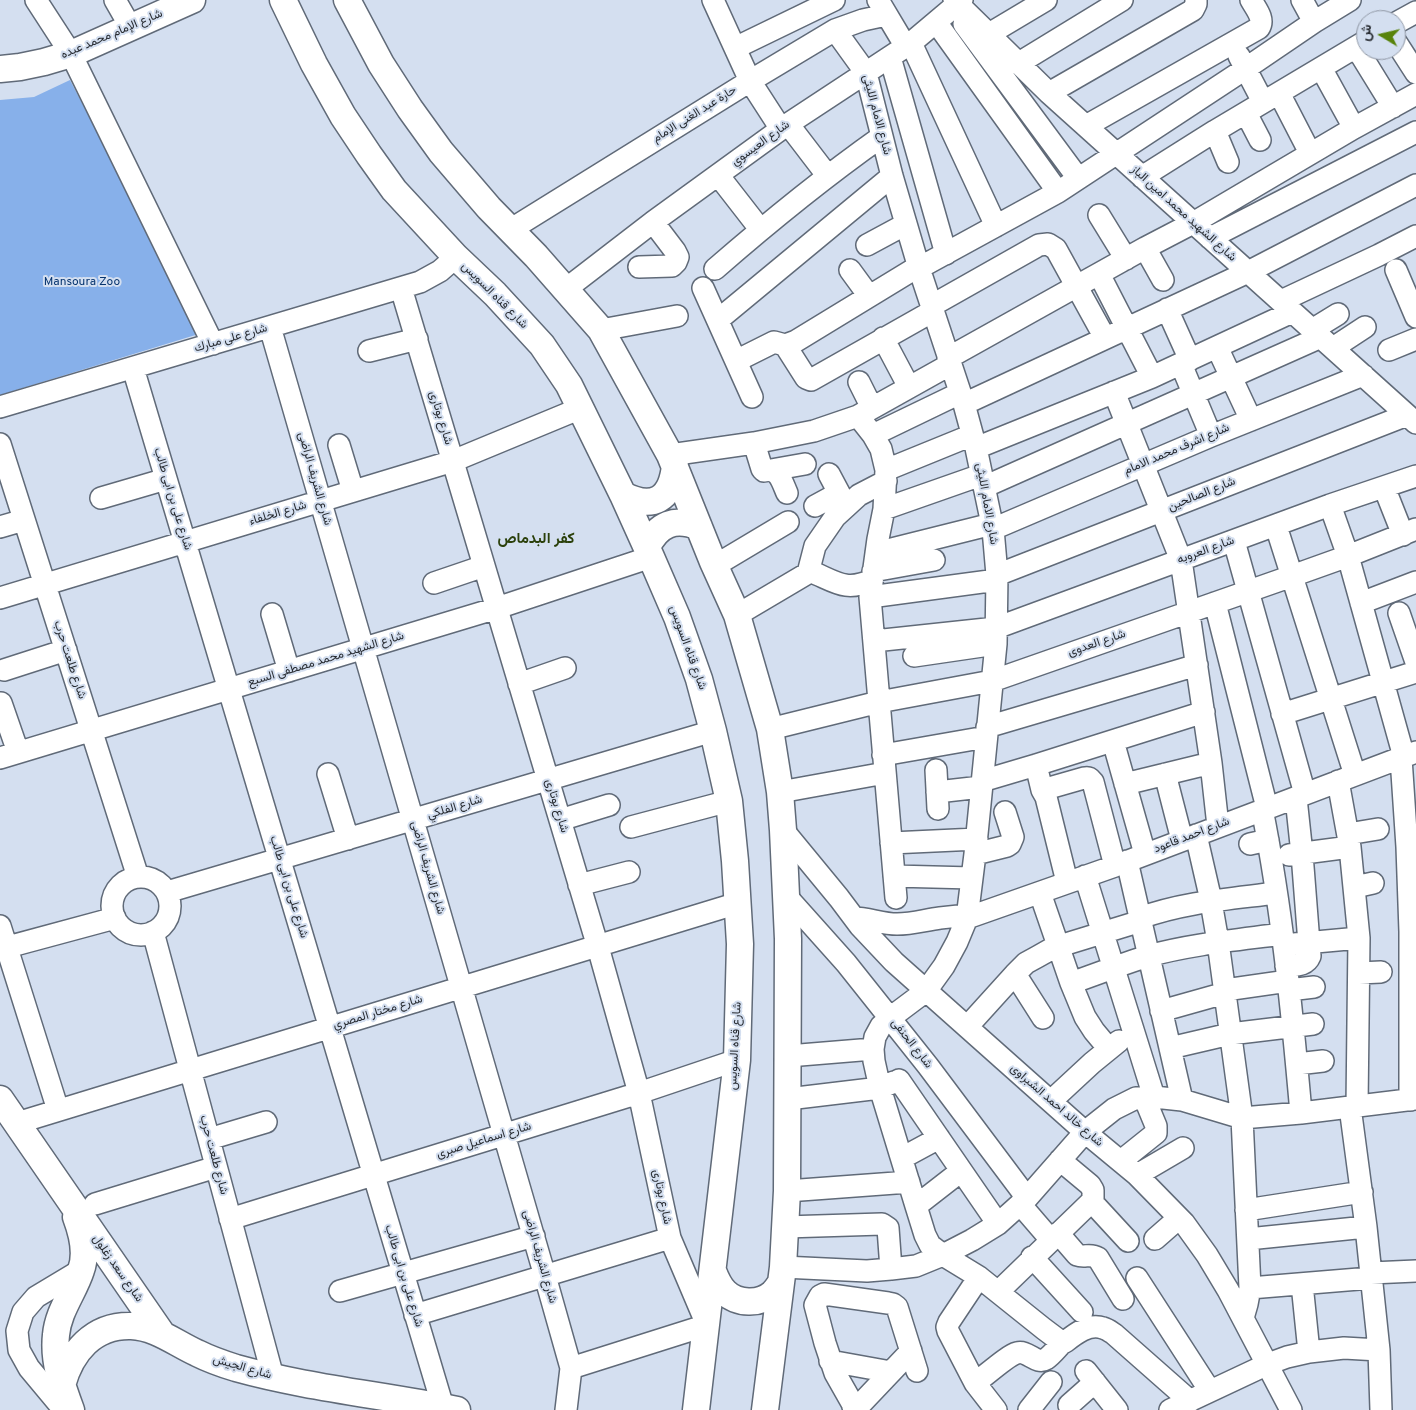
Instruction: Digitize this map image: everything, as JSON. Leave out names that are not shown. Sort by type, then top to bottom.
[{"type":"main road","name":"شارع الإمام محمد عبده","points":[[0,69],[44,62],[71,54],[192,0]]},
{"type":"main road","name":"شارع قناه السويس","points":[[283,0],[314,64],[343,116],[394,190],[542,345],[570,385],[649,552],[677,618],[699,679],[714,731],[729,801],[740,944],[737,1060],[696,1410]]},
{"type":"main road","points":[[347,0],[381,64],[410,110],[441,152],[489,208],[602,330],[672,461],[713,562],[737,615],[770,728],[780,792],[788,939],[787,1191],[782,1276],[766,1410]]},
{"type":"main road","points":[[623,494],[635,501],[647,502],[659,499],[668,490],[673,478],[672,461]]},
{"type":"main road","points":[[649,552],[651,538],[656,531],[664,526],[682,522],[691,523],[699,527]]},
{"type":"main road","name":"شارع سعد زغلول","points":[[0,1099],[17,1123],[84,1205],[118,1269],[162,1334]]},
{"type":"main road","name":"شارع سعد زغلول","points":[[70,1410],[63,1397],[56,1360],[56,1334],[62,1309],[79,1275],[83,1260],[81,1232],[84,1205]]},
{"type":"main road","points":[[79,1275],[96,1267],[107,1266],[118,1269]]},
{"type":"main road","points":[[712,1271],[726,1293],[737,1300],[749,1302],[762,1300],[772,1294],[782,1276]]},
{"type":"main road","name":"شارع الجيش","points":[[63,1397],[66,1369],[74,1355],[85,1343],[99,1334],[114,1328],[130,1326],[147,1328],[162,1334],[197,1353],[234,1368],[273,1377],[450,1409]]},
{"type":"street","points":[[36,0],[71,54],[213,344]]},
{"type":"street","points":[[115,0],[131,28]]},
{"type":"street","points":[[735,48],[834,0]]},
{"type":"street","points":[[989,34],[1046,0]]},
{"type":"street","points":[[1019,63],[1122,0]]},
{"type":"street","points":[[1049,93],[1193,10],[1196,0]]},
{"type":"street","points":[[1302,0],[1314,22]]},
{"type":"street","points":[[736,361],[774,342],[785,345],[796,341],[919,267],[1058,192],[1350,0]]},
{"type":"street","points":[[717,2],[750,82],[827,175]]},
{"type":"street","points":[[882,7],[902,49],[996,226]]},
{"type":"street","name":"حارة عبد الغنى الإمام","points":[[510,230],[835,30],[863,20],[882,7]]},
{"type":"street","points":[[953,7],[1078,178]]},
{"type":"street","points":[[953,7],[1058,192]]},
{"type":"street","name":"شارع الشهيد محمد امين الباز","points":[[953,7],[989,34],[1049,93],[1363,376],[1410,412]]},
{"type":"street","name":"شارع العيسوي","points":[[566,289],[653,222],[785,126],[902,49],[953,7]]},
{"type":"street","points":[[1086,126],[1259,28],[1262,24],[1256,9]]},
{"type":"street","name":"شارع الامام الليثى","points":[[835,30],[866,74],[881,137],[906,224],[974,441],[992,526],[997,578],[996,636],[976,846],[967,916],[957,942],[944,966],[926,991],[881,1026],[875,1037],[873,1049]]},
{"type":"street","points":[[1233,42],[1262,103],[1310,154]]},
{"type":"street","points":[[1142,177],[1356,47]]},
{"type":"street","points":[[902,49],[931,172],[946,254]]},
{"type":"street","points":[[1406,58],[1416,73]]},
{"type":"street","points":[[1369,60],[1393,107]]},
{"type":"street","points":[[1321,68],[1354,128]]},
{"type":"street","points":[[672,461],[814,432],[865,412],[1076,287],[1416,94]]},
{"type":"street","points":[[1260,140],[1262,103]]},
{"type":"street","points":[[1215,131],[1228,162]]},
{"type":"street","points":[[1210,238],[1416,132]]},
{"type":"street","points":[[715,269],[760,229],[827,175],[881,137]]},
{"type":"street","points":[[718,175],[760,229]]},
{"type":"street","points":[[718,320],[892,176]]},
{"type":"street","points":[[873,435],[1127,328],[1248,272],[1416,185]]},
{"type":"street","points":[[1100,215],[1126,259]]},
{"type":"street","points":[[639,267],[672,266],[678,257],[653,222]]},
{"type":"street","points":[[867,245],[906,224]]},
{"type":"street","points":[[815,506],[859,495],[886,476],[974,441],[1152,378],[1217,347],[1286,306],[1416,236]]},
{"type":"street","points":[[785,345],[806,378],[811,380],[1043,244],[1048,244],[1056,249],[1105,338]]},
{"type":"street","points":[[1144,248],[1163,280]]},
{"type":"street","name":"شارع على مبارك","points":[[0,407],[402,288],[420,282],[440,271],[456,257]]},
{"type":"street","points":[[850,270],[869,296]]},
{"type":"street","points":[[1396,270],[1416,317]]},
{"type":"street","points":[[1099,274],[1152,378]]},
{"type":"street","name":"شارع بوتارى","points":[[402,288],[598,947],[639,1093],[670,1238],[706,1325]]},
{"type":"street","points":[[703,288],[752,397]]},
{"type":"street","points":[[1167,309],[1186,362],[1194,394],[1211,436]]},
{"type":"street","points":[[1322,338],[1338,314]]},
{"type":"street","points":[[602,330],[677,316]]},
{"type":"street","name":"شارع الشريف الراضى","points":[[270,327],[545,1276],[570,1368],[566,1410]]},
{"type":"street","points":[[884,509],[982,481],[1126,423],[1322,338],[1365,327]]},
{"type":"street","points":[[883,338],[909,387]]},
{"type":"street","points":[[368,351],[417,339]]},
{"type":"street","points":[[1389,350],[1416,339]]},
{"type":"street","points":[[1217,347],[1251,420]]},
{"type":"street","name":"شارع على بن ابى طالب","points":[[133,368],[415,1315],[450,1409]]},
{"type":"street","name":"شارع اشرف محمد الامام","points":[[873,575],[1211,436],[1363,376]]},
{"type":"street","points":[[859,382],[865,412],[873,435],[881,449],[886,476],[884,509],[873,575],[874,641],[896,898]]},
{"type":"street","points":[[1114,392],[1182,560],[1211,763],[1218,826]]},
{"type":"street","name":"شارع الخلفاء","points":[[0,598],[453,461],[581,408]]},
{"type":"street","name":"شارع الصالحين","points":[[873,575],[997,578],[1162,511],[1300,464],[1410,412]]},
{"type":"street","points":[[754,443],[762,470],[764,471],[805,464]]},
{"type":"street","name":"شارع طلعت حرب","points":[[0,444],[138,877]]},
{"type":"street","points":[[339,444],[353,491]]},
{"type":"street","points":[[771,470],[779,475],[786,493]]},
{"type":"street","points":[[808,573],[815,546],[835,517],[842,499],[829,474]]},
{"type":"street","name":"شارع العروبه","points":[[874,641],[913,653],[996,636],[1182,560],[1330,505],[1416,476]]},
{"type":"street","points":[[101,498],[166,479]]},
{"type":"street","points":[[1384,487],[1409,532]]},
{"type":"street","points":[[782,1276],[891,1270],[916,1266],[943,1256],[998,1224],[1023,1201],[1085,1132],[1114,1109],[1136,1098],[1149,1097],[1182,1100],[1242,1118],[1301,1113],[1413,1099],[1407,847],[1407,756],[1383,682],[1348,556],[1330,505]]},
{"type":"street","points":[[0,527],[24,520]]},
{"type":"street","points":[[716,565],[788,522]]},
{"type":"street","points":[[1276,526],[1330,699],[1346,778],[1349,841],[1364,885],[1359,938],[1354,1107],[1379,1350],[1381,1410]]},
{"type":"street","name":"شارع العدوى","points":[[770,728],[879,702],[992,681],[1248,592],[1409,532]]},
{"type":"street","points":[[1234,541],[1282,714],[1300,796],[1302,854],[1310,956],[1288,979]]},
{"type":"street","name":"شارع الشهيد محمد مصطفى السبع","points":[[9,755],[497,608],[649,552]]},
{"type":"street","points":[[737,615],[808,573],[812,572],[849,586],[862,584],[873,575],[934,560]]},
{"type":"street","points":[[434,582],[484,566]]},
{"type":"street","points":[[1361,604],[1416,582]]},
{"type":"street","points":[[1215,603],[1265,809],[1263,847],[1276,893],[1288,979],[1303,1025],[1297,1064],[1301,1113]]},
{"type":"street","points":[[1398,613],[1416,662]]},
{"type":"street","points":[[272,614],[289,671]]},
{"type":"street","points":[[4,670],[66,650]]},
{"type":"street","points":[[780,792],[884,764],[1197,665]]},
{"type":"street","points":[[519,684],[565,668]]},
{"type":"street","points":[[1282,714],[1416,672]]},
{"type":"street","points":[[1,703],[9,755]]},
{"type":"street","points":[[936,770],[938,801],[1036,765],[1204,712]]},
{"type":"street","name":"شارع الفلكي","points":[[167,892],[714,731]]},
{"type":"street","points":[[1113,741],[1125,784],[1129,860],[1140,920],[1182,1100]]},
{"type":"street","name":"شارع احمد قاعود","points":[[854,918],[863,918],[886,924],[898,924],[967,916],[1040,893],[1407,756]]},
{"type":"street","points":[[1125,784],[1211,763]]},
{"type":"street","points":[[1036,765],[1042,790],[1076,879],[1103,933],[1134,1032],[1156,1126],[1156,1133],[1121,1160]]},
{"type":"street","points":[[328,774],[348,839]]},
{"type":"street","points":[[1165,774],[1211,902],[1218,942],[1242,1118],[1250,1288],[1243,1318]]},
{"type":"street","points":[[1042,790],[1084,778],[1091,779],[1129,860]]},
{"type":"street","points":[[630,827],[729,801]]},
{"type":"street","points":[[560,820],[609,805]]},
{"type":"street","points":[[891,843],[1007,846],[1013,837],[1006,812]]},
{"type":"street","points":[[1263,847],[1302,854],[1349,841],[1378,829]]},
{"type":"street","name":"شارع خالد احمد الشبراوى","points":[[783,830],[860,926],[894,962],[1085,1132],[1121,1160],[1179,1218],[1207,1255],[1228,1290],[1291,1410]]},
{"type":"street","points":[[579,885],[628,872]]},
{"type":"street","points":[[894,876],[972,878]]},
{"type":"street","points":[[147,877],[162,885],[167,892],[170,901],[170,911],[167,920],[161,927],[153,932],[136,934],[120,926],[113,910],[113,900],[122,884],[130,879],[147,877]]},
{"type":"street","points":[[1040,893],[1085,1017],[1109,1049]]},
{"type":"street","points":[[967,1028],[1026,963],[1053,948],[1103,933],[1160,911],[1182,905],[1276,893]]},
{"type":"street","name":"شارع الحنفى","points":[[786,897],[846,963],[928,1066],[1001,1150],[1023,1201],[1054,1237],[1077,1255],[1092,1255],[1098,1258],[1123,1299]]},
{"type":"street","name":"شارع مختار المصري","points":[[17,1123],[738,903]]},
{"type":"street","points":[[3,948],[116,918]]},
{"type":"street","points":[[0,926],[3,948],[58,1110]]},
{"type":"street","name":"شارع طلعت حرب","points":[[153,932],[273,1377]]},
{"type":"street","points":[[1071,982],[1149,956],[1197,945],[1218,942],[1283,939],[1309,942],[1359,938]]},
{"type":"street","points":[[1359,973],[1381,972]]},
{"type":"street","points":[[1015,974],[1043,1018]]},
{"type":"street","points":[[1051,1101],[1072,1080],[1109,1049],[1134,1032],[1163,1017],[1225,992],[1288,979],[1314,987]]},
{"type":"street","points":[[1170,1048],[1230,1034],[1303,1025]]},
{"type":"street","points":[[788,1056],[873,1049],[874,1062],[890,1084],[939,1138],[998,1224]]},
{"type":"street","name":"شارع اسماعيل صبرى","points":[[230,1219],[639,1093],[737,1060]]},
{"type":"street","points":[[1297,1064],[1323,1060]]},
{"type":"street","points":[[788,1099],[890,1084],[928,1066]]},
{"type":"street","points":[[890,1084],[902,1158],[925,1235],[930,1244],[943,1256],[979,1277],[1044,1330],[1063,1342]]},
{"type":"street","points":[[208,1138],[266,1122]]},
{"type":"street","points":[[902,1158],[939,1138]]},
{"type":"street","points":[[1137,1175],[1183,1148]]},
{"type":"street","points":[[1060,1160],[1090,1185],[1093,1190],[1093,1204],[1128,1241]]},
{"type":"street","points":[[84,1205],[216,1167]]},
{"type":"street","points":[[916,1206],[961,1171]]},
{"type":"street","points":[[787,1191],[910,1182]]},
{"type":"street","points":[[1246,1210],[1362,1192]]},
{"type":"street","points":[[998,1292],[1092,1201]]},
{"type":"street","points":[[1155,1239],[1179,1218]]},
{"type":"street","points":[[785,1227],[886,1225],[888,1228],[891,1270]]},
{"type":"street","points":[[1248,1239],[1294,1243],[1366,1227]]},
{"type":"street","points":[[340,1291],[534,1236]]},
{"type":"street","points":[[415,1315],[670,1238]]},
{"type":"street","points":[[1032,1257],[1082,1312]]},
{"type":"street","points":[[1250,1288],[1416,1271]]},
{"type":"street","points":[[63,1397],[29,1368],[19,1350],[17,1331],[23,1312],[36,1297],[79,1275]]},
{"type":"street","points":[[979,1277],[947,1326],[975,1383],[996,1410]]},
{"type":"street","points":[[1137,1278],[1210,1391]]},
{"type":"street","points":[[1302,1284],[1308,1352]]},
{"type":"street","points":[[911,1351],[854,1410],[830,1361],[815,1305],[820,1296],[824,1294],[893,1304],[899,1312],[911,1351],[917,1371]]},
{"type":"street","points":[[570,1368],[706,1325]]},
{"type":"street","points":[[975,1383],[1013,1354],[1018,1352],[1027,1353],[1038,1360],[1042,1360],[1047,1358],[1063,1342],[1078,1331],[1093,1327],[1103,1328],[1114,1334],[1190,1401]]},
{"type":"street","points":[[1170,1410],[1268,1364],[1308,1352],[1344,1348],[1379,1350]]},
{"type":"street","points":[[830,1361],[891,1372]]},
{"type":"street","points":[[1069,1405],[1090,1376],[1117,1410]]},
{"type":"street","points":[[1029,1410],[1051,1382]]},
{"type":"green space","name":"Mansoura Zoo","points":[[70,80],[202,333],[0,395],[0,100],[34,97]]},
{"type":"district","name":"كفر البدماص","points":[[536,540]]}]
